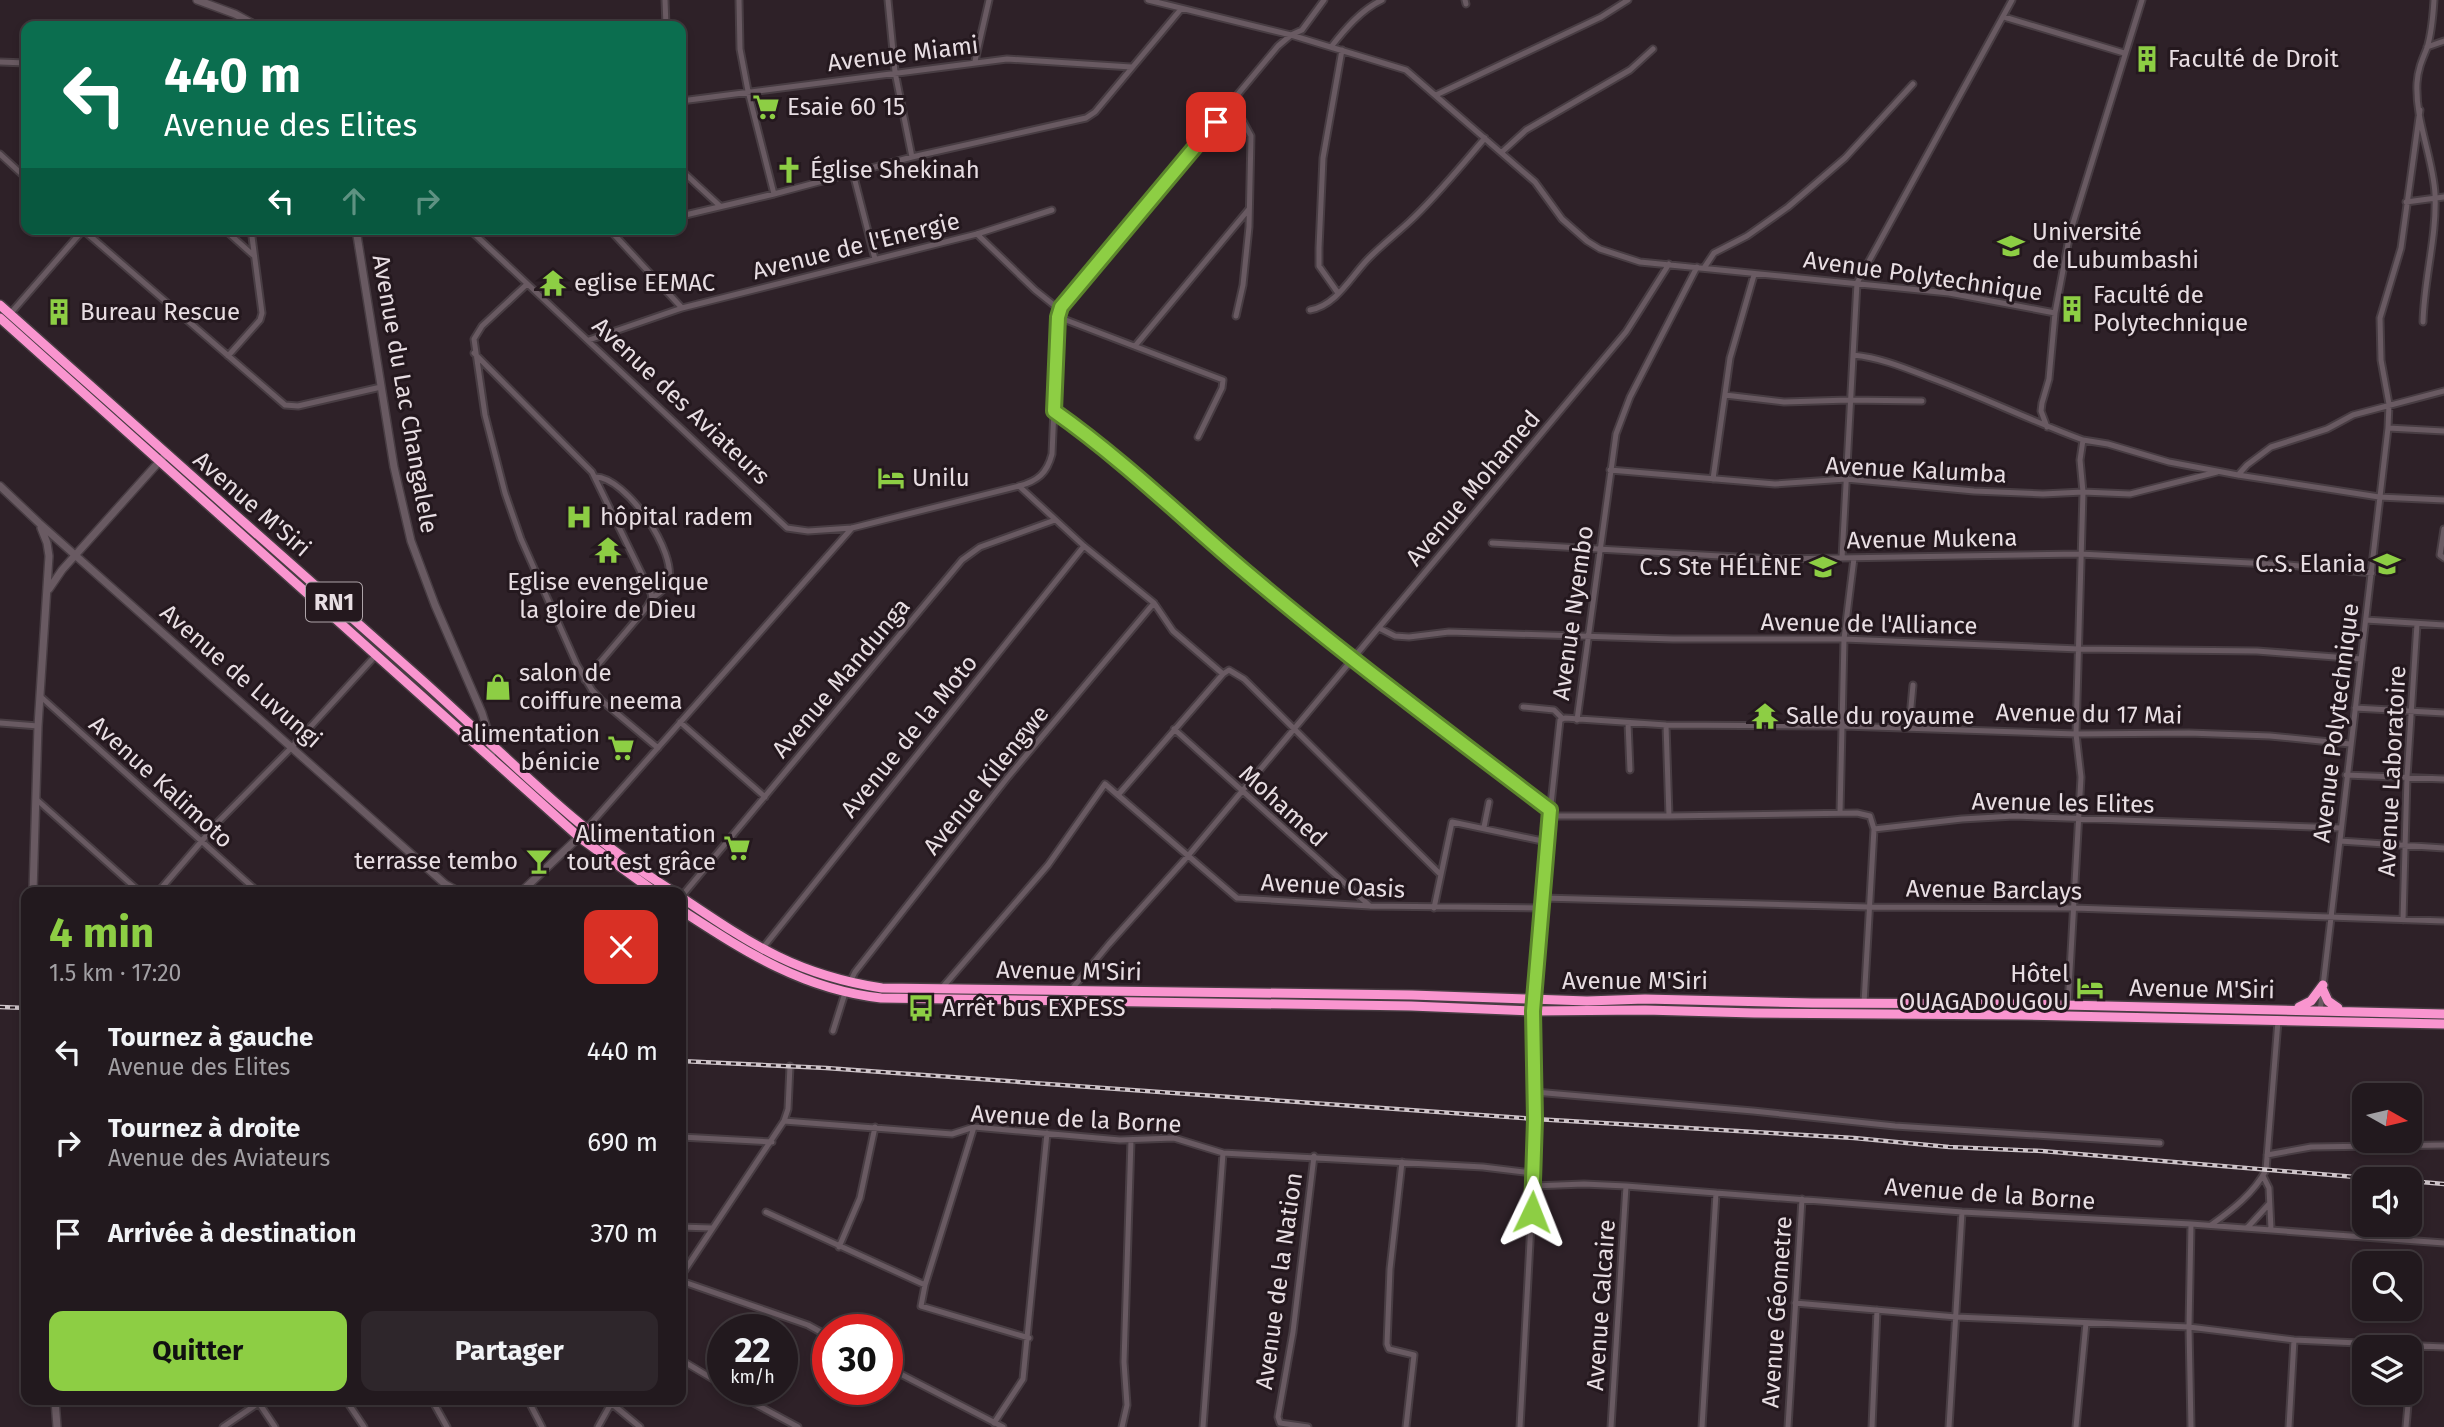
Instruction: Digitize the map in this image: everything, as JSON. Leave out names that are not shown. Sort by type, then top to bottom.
[{"type":"highway","name":"Avenue M'Siri","points":[[0,305],[5,316],[492,760],[579,837],[648,887]]},
{"type":"highway","name":"Avenue M'Siri","points":[[163,458],[327,595],[491,745],[587,828],[667,887]]},
{"type":"highway","name":"Avenue M'Siri","points":[[686,900],[762,949],[806,970],[849,982],[907,989],[2294,1009],[2444,1014]]},
{"type":"highway","name":"Avenue M'Siri","points":[[686,913],[781,971],[804,981],[845,993],[907,1000],[1213,1002],[1533,1011],[1645,1010],[2444,1024]]},
{"type":"highway","points":[[2294,1009],[2311,1001],[2323,988],[2331,1004],[2343,1011]]},
{"type":"highway","points":[[907,989],[907,1000]]},
{"type":"highway","points":[[2072,1006],[2074,1017]]},
{"type":"street","points":[[197,0],[248,21]]},
{"type":"street","points":[[665,0],[666,21]]},
{"type":"street","points":[[739,0],[740,49],[774,194]]},
{"type":"street","points":[[888,0],[895,72],[912,157]]},
{"type":"street","points":[[975,61],[989,0]]},
{"type":"street","name":"Avenue Polytechnique","points":[[1148,0],[1291,35],[1406,70],[1535,182],[1563,219],[1597,248],[1640,262],[1755,275],[1797,276],[1984,298],[2055,313],[2072,227],[2141,0]]},
{"type":"street","name":"Avenue des Aviateurs","points":[[475,235],[791,530],[852,528],[1019,486],[1037,480],[1047,468],[1053,447],[1060,310],[1278,46],[1302,30],[1324,0]]},
{"type":"street","points":[[1331,47],[1365,10],[1382,0]]},
{"type":"street","points":[[1436,95],[1591,22],[1628,0]]},
{"type":"street","points":[[1842,558],[1857,284],[2012,0]]},
{"type":"street","points":[[2423,322],[2435,199],[2417,90],[2418,67],[2427,47],[2434,0]]},
{"type":"street","points":[[686,215],[912,157],[1086,118],[1095,112],[1181,9]]},
{"type":"street","points":[[2004,17],[2124,53]]},
{"type":"street","points":[[2427,47],[2444,41]]},
{"type":"street","points":[[1502,152],[1526,130],[1630,70],[1653,49]]},
{"type":"street","points":[[1338,293],[1319,266],[1319,222],[1323,158],[1342,50]]},
{"type":"street","name":"Avenue Miami","points":[[686,100],[975,61],[1007,59],[1130,67]]},
{"type":"street","points":[[0,62],[21,63]]},
{"type":"street","points":[[1704,268],[1714,253],[1747,236],[1788,207],[1845,158],[1913,84]]},
{"type":"street","points":[[1233,103],[1251,136],[1243,285],[1236,316]]},
{"type":"street","name":"Avenue Polytechnique","points":[[2319,1022],[2388,428],[2389,404],[2379,332],[2385,295],[2401,248],[2420,110]]},
{"type":"street","points":[[1310,310],[1328,304],[1368,259],[1438,192],[1485,138]]},
{"type":"street","points":[[0,154],[21,173]]},
{"type":"street","points":[[853,173],[875,259]]},
{"type":"street","points":[[686,175],[720,206]]},
{"type":"street","points":[[2406,202],[2444,197]]},
{"type":"street","points":[[1135,346],[1249,209]]},
{"type":"street","name":"Avenue de l'Energie","points":[[589,340],[682,308],[977,234],[1052,210]]},
{"type":"street","points":[[977,234],[1035,290],[1060,310]]},
{"type":"street","points":[[5,316],[78,235]]},
{"type":"street","points":[[89,235],[285,405],[298,406],[381,387]]},
{"type":"street","points":[[231,235],[253,255]]},
{"type":"street","points":[[228,356],[260,320],[262,313],[251,235]]},
{"type":"street","name":"Avenue du Lac Changalele","points":[[357,235],[394,467],[411,541],[435,605],[482,713],[491,745],[492,760]]},
{"type":"street","points":[[616,235],[682,308]]},
{"type":"street","name":"Avenue Mohamed","points":[[1071,990],[1187,857],[1626,332],[1668,264]]},
{"type":"street","name":"Avenue Nyembo","points":[[1520,1427],[1533,1186],[1533,1011],[1558,727],[1562,718],[1577,720],[1610,470],[1624,408],[1697,267]]},
{"type":"street","points":[[1713,479],[1733,345],[1755,275]]},
{"type":"street","points":[[526,285],[475,334],[474,353],[485,415],[505,494],[522,539],[585,680],[601,701],[657,748]]},
{"type":"street","points":[[2047,427],[2041,411],[2049,379],[2055,313]]},
{"type":"street","points":[[1058,317],[1223,380],[1198,437]]},
{"type":"street","points":[[474,353],[563,441],[595,477],[652,598]]},
{"type":"street","points":[[1853,355],[1884,360],[1989,399],[2047,427],[2082,440],[2217,472],[2379,496],[2444,500]]},
{"type":"street","points":[[2238,475],[2271,447],[2327,429],[2353,415],[2444,391]]},
{"type":"street","points":[[1725,395],[1769,402],[1922,401]]},
{"type":"street","points":[[1054,411],[1098,443],[1185,516],[1225,554],[1353,659],[1557,816],[1867,814],[1874,829],[1864,1003]]},
{"type":"street","points":[[2388,428],[2444,431]]},
{"type":"street","points":[[2072,1006],[2081,777],[2076,734],[2082,440]]},
{"type":"street","points":[[47,593],[58,575],[163,458]]},
{"type":"street","name":"Avenue Kalumba","points":[[1610,470],[1775,484],[1846,479],[1974,491],[2043,494],[2130,494],[2217,472]]},
{"type":"street","points":[[585,680],[652,598],[666,587],[669,572],[669,564],[655,530],[645,515],[607,479],[595,477]]},
{"type":"street","name":"Avenue de Luvungi","points":[[0,486],[75,556],[450,887]]},
{"type":"street","points":[[1019,486],[1084,546],[1154,603],[1173,631],[1223,674]]},
{"type":"street","name":"Avenue Mandunga","points":[[686,891],[962,560],[980,547],[1055,520]]},
{"type":"street","points":[[33,887],[38,726],[48,547],[39,523]]},
{"type":"street","points":[[526,887],[579,837],[852,528]]},
{"type":"street","points":[[2443,558],[2440,555],[2444,529]]},
{"type":"street","name":"Avenue Mukena","points":[[1492,543],[1772,559],[2080,554],[2290,565],[2372,573]]},
{"type":"street","name":"Avenue de la Moto","points":[[762,949],[1084,546]]},
{"type":"street","points":[[1840,813],[1844,639],[1854,558]]},
{"type":"street","name":"Avenue Kilengwe","points":[[849,982],[1000,788],[1154,603]]},
{"type":"street","points":[[2366,620],[2444,625]]},
{"type":"street","name":"Avenue Laboratoire","points":[[2403,920],[2407,777],[2417,624]]},
{"type":"street","name":"Avenue de l'Alliance","points":[[1379,628],[1395,636],[1409,637],[1450,632],[1673,639],[1844,639],[2079,649],[2258,651],[2361,659]]},
{"type":"street","points":[[162,887],[376,655]]},
{"type":"street","points":[[941,989],[1048,865],[1101,786],[1107,784],[1118,795],[1229,670],[1239,675],[1294,727],[1440,873]]},
{"type":"street","points":[[1909,728],[1913,685]]},
{"type":"street","name":"Avenue Kalimoto","points":[[40,696],[252,887]]},
{"type":"street","points":[[1523,707],[1553,710],[1562,718]]},
{"type":"street","points":[[2355,708],[2444,713]]},
{"type":"street","name":"Avenue du 17 Mai","points":[[1577,720],[1666,725],[1844,726],[2076,734],[2189,733],[2270,736],[2350,744]]},
{"type":"street","points":[[680,722],[765,797]]},
{"type":"street","points":[[0,723],[38,726]]},
{"type":"street","points":[[1628,723],[1630,770]]},
{"type":"street","points":[[1666,725],[1669,817]]},
{"type":"street","name":"Mohamed","points":[[1174,729],[1370,906]]},
{"type":"street","points":[[2346,775],[2444,779]]},
{"type":"street","name":"Avenue Oasis","points":[[1118,795],[1237,898],[1370,906],[1542,908]]},
{"type":"street","points":[[36,799],[134,887]]},
{"type":"street","points":[[1484,827],[1489,802]]},
{"type":"street","name":"Avenue les Elites","points":[[1874,829],[2014,816],[2341,828]]},
{"type":"street","points":[[1434,908],[1452,822],[1546,842]]},
{"type":"street","points":[[2340,841],[2444,848]]},
{"type":"street","name":"Avenue Barclays","points":[[1543,898],[1868,907],[2074,908],[2444,921]]},
{"type":"street","points":[[833,1031],[845,993]]},
{"type":"street","points":[[2211,1225],[2241,1201],[2266,1170],[2278,1021]]},
{"type":"street","points":[[686,1268],[784,1121],[788,1109],[790,1066]]},
{"type":"street","points":[[1535,1092],[1895,1126],[2160,1143]]},
{"type":"street","name":"Avenue de la Borne","points":[[784,1121],[952,1134],[974,1127],[1131,1140],[1174,1138],[1223,1153],[1314,1156],[1483,1167],[1533,1173]]},
{"type":"street","points":[[838,1247],[860,1198],[875,1127]]},
{"type":"street","points":[[974,1127],[921,1305],[923,1308],[1029,1338]]},
{"type":"street","points":[[995,1423],[1023,1379],[1047,1133]]},
{"type":"street","points":[[686,1138],[772,1142]]},
{"type":"street","points":[[1122,1427],[1127,1405],[1124,1362],[1131,1140]]},
{"type":"street","points":[[2267,1155],[2311,1147],[2444,1145]]},
{"type":"street","points":[[1203,1427],[1223,1153]]},
{"type":"street","name":"Avenue de la Nation","points":[[1308,1427],[1280,1423],[1278,1417],[1293,1332],[1314,1156]]},
{"type":"street","points":[[1402,1162],[1390,1269],[1387,1344],[1388,1349],[1413,1355],[1406,1427]]},
{"type":"street","points":[[2263,1175],[2269,1188],[2271,1229]]},
{"type":"street","name":"Avenue de la Borne","points":[[1533,1186],[1626,1186],[1962,1212],[2211,1225],[2444,1243]]},
{"type":"street","name":"Avenue Calcaire","points":[[1611,1427],[1626,1186]]},
{"type":"street","points":[[1702,1427],[1717,1194]]},
{"type":"street","name":"Avenue Géometre","points":[[1788,1427],[1802,1199]]},
{"type":"street","points":[[2247,1228],[2269,1204]]},
{"type":"street","points":[[766,1212],[925,1285]]},
{"type":"street","points":[[1949,1427],[1962,1212]]},
{"type":"street","points":[[2191,1224],[2191,1427]]},
{"type":"street","points":[[686,1227],[711,1228]]},
{"type":"street","points":[[686,1284],[812,1327]]},
{"type":"street","points":[[1795,1303],[1956,1317],[2189,1327],[2294,1340],[2352,1343]]},
{"type":"street","points":[[1872,1427],[1877,1310]]},
{"type":"street","points":[[2076,1427],[2086,1323]]},
{"type":"street","points":[[2289,1427],[2294,1340]]},
{"type":"street","points":[[2422,1347],[2444,1348]]},
{"type":"street","points":[[686,1363],[707,1375]]},
{"type":"street","points":[[903,1375],[1003,1427]]},
{"type":"street","points":[[55,1405],[57,1427]]},
{"type":"street","points":[[223,1427],[255,1405]]},
{"type":"street","points":[[263,1405],[275,1427]]},
{"type":"street","points":[[349,1405],[364,1427]]},
{"type":"street","points":[[435,1405],[447,1427]]},
{"type":"street","points":[[531,1405],[542,1427]]},
{"type":"street","points":[[598,1427],[610,1405]]},
{"type":"street","points":[[615,1405],[640,1427]]},
{"type":"street","points":[[757,1405],[798,1427]]},
{"type":"street","points":[[2406,1427],[2408,1405]]},
{"type":"railway","points":[[0,1007],[21,1008]]},
{"type":"railway","points":[[686,1061],[826,1068],[1535,1119],[2042,1151],[2352,1177]]},
{"type":"railway","points":[[2422,1182],[2444,1184]]},
{"type":"place","name":"Faculté de Droit","points":[[2147,59]]},
{"type":"place","name":"Esaie 60 15","points":[[766,107]]},
{"type":"place","name":"Église Shekinah","points":[[789,170]]},
{"type":"place","name":"Université de Lubumbashi","points":[[2011,246]]},
{"type":"place","name":"eglise EEMAC","points":[[553,283]]},
{"type":"place","name":"Faculté de Polytechnique","points":[[2072,309]]},
{"type":"place","name":"Bureau Rescue","points":[[59,312]]},
{"type":"place","name":"Unilu","points":[[891,478]]},
{"type":"place","name":"hôpital radem","points":[[579,517]]},
{"type":"place","name":"Eglise evengelique la gloire de Dieu","points":[[608,550]]},
{"type":"place","name":"C.S. Elania","points":[[2387,564]]},
{"type":"place","name":"C.S Ste HÉLÈNE","points":[[1823,567]]},
{"type":"place","name":"salon de coiffure neema","points":[[498,687]]},
{"type":"place","name":"Salle du royaume","points":[[1765,716]]},
{"type":"place","name":"alimentation bénicie","points":[[621,748]]},
{"type":"place","name":"Alimentation tout est grâce","points":[[737,848]]},
{"type":"place","name":"terrasse tembo","points":[[539,861]]},
{"type":"place","name":"Hôtel OUAGADOUGOU","points":[[2090,988]]},
{"type":"place","name":"Arrêt bus EXPESS","points":[[921,1008]]},
{"type":"route","points":[[1216,122],[1061,307],[1058,317],[1054,411],[1098,443],[1185,516],[1225,554],[1353,659],[1550,810],[1533,1011],[1535,1119],[1532,1212]]}]
